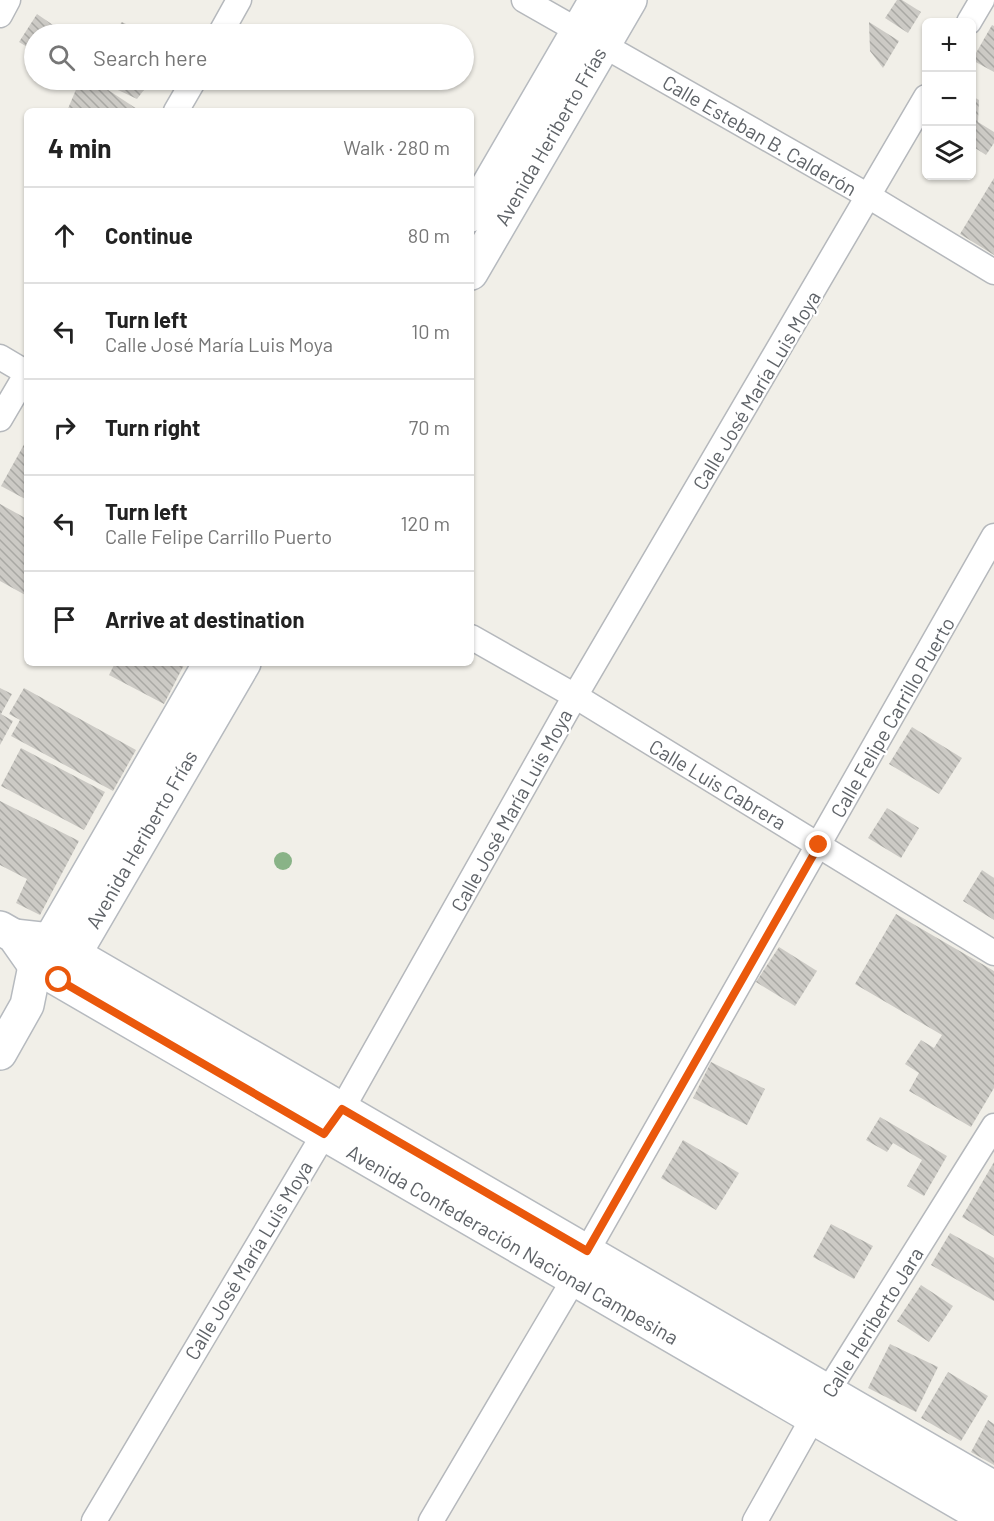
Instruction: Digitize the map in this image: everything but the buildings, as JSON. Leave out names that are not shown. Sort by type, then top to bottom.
[{"type":"street","points":[[0,15],[8,0]]},
{"type":"street","points":[[226,24],[239,0]]},
{"type":"street","name":"Calle Esteban B. Calderón","points":[[524,0],[870,197],[994,272]]},
{"type":"street","name":"Avenida Heriberto Frías","points":[[474,267],[590,39],[596,0]]},
{"type":"street","name":"Avenida Heriberto Frías","points":[[474,211],[590,39],[630,0]]},
{"type":"street","points":[[971,18],[981,0]]},
{"type":"street","points":[[178,108],[188,90]]},
{"type":"street","name":"Calle José María Luis Moya","points":[[94,1521],[333,1121],[575,696],[922,106]]},
{"type":"street","points":[[0,357],[24,371]]},
{"type":"street","points":[[0,419],[24,378]]},
{"type":"street","name":"Calle Felipe Carrillo Puerto","points":[[431,1521],[580,1265],[994,536]]},
{"type":"street","name":"Calle Luis Cabrera","points":[[474,639],[575,696],[994,953]]},
{"type":"street","name":"Avenida Heriberto Frías","points":[[55,960],[208,666]]},
{"type":"street","name":"Avenida Heriberto Frías","points":[[0,1053],[55,960],[242,666]]},
{"type":"street","points":[[7,932],[55,960]]},
{"type":"street","name":"Avenida Confederación Nacional Campesina","points":[[55,960],[820,1405],[991,1521]]},
{"type":"street","name":"Calle Heriberto Jara","points":[[755,1521],[820,1405],[994,1126]]},
{"type":"street","name":"Avenida Confederación Nacional Campesina","points":[[820,1405],[994,1488]]},
{"type":"route","points":[[59,980],[324,1134],[342,1109],[587,1251],[819,845]]}]
